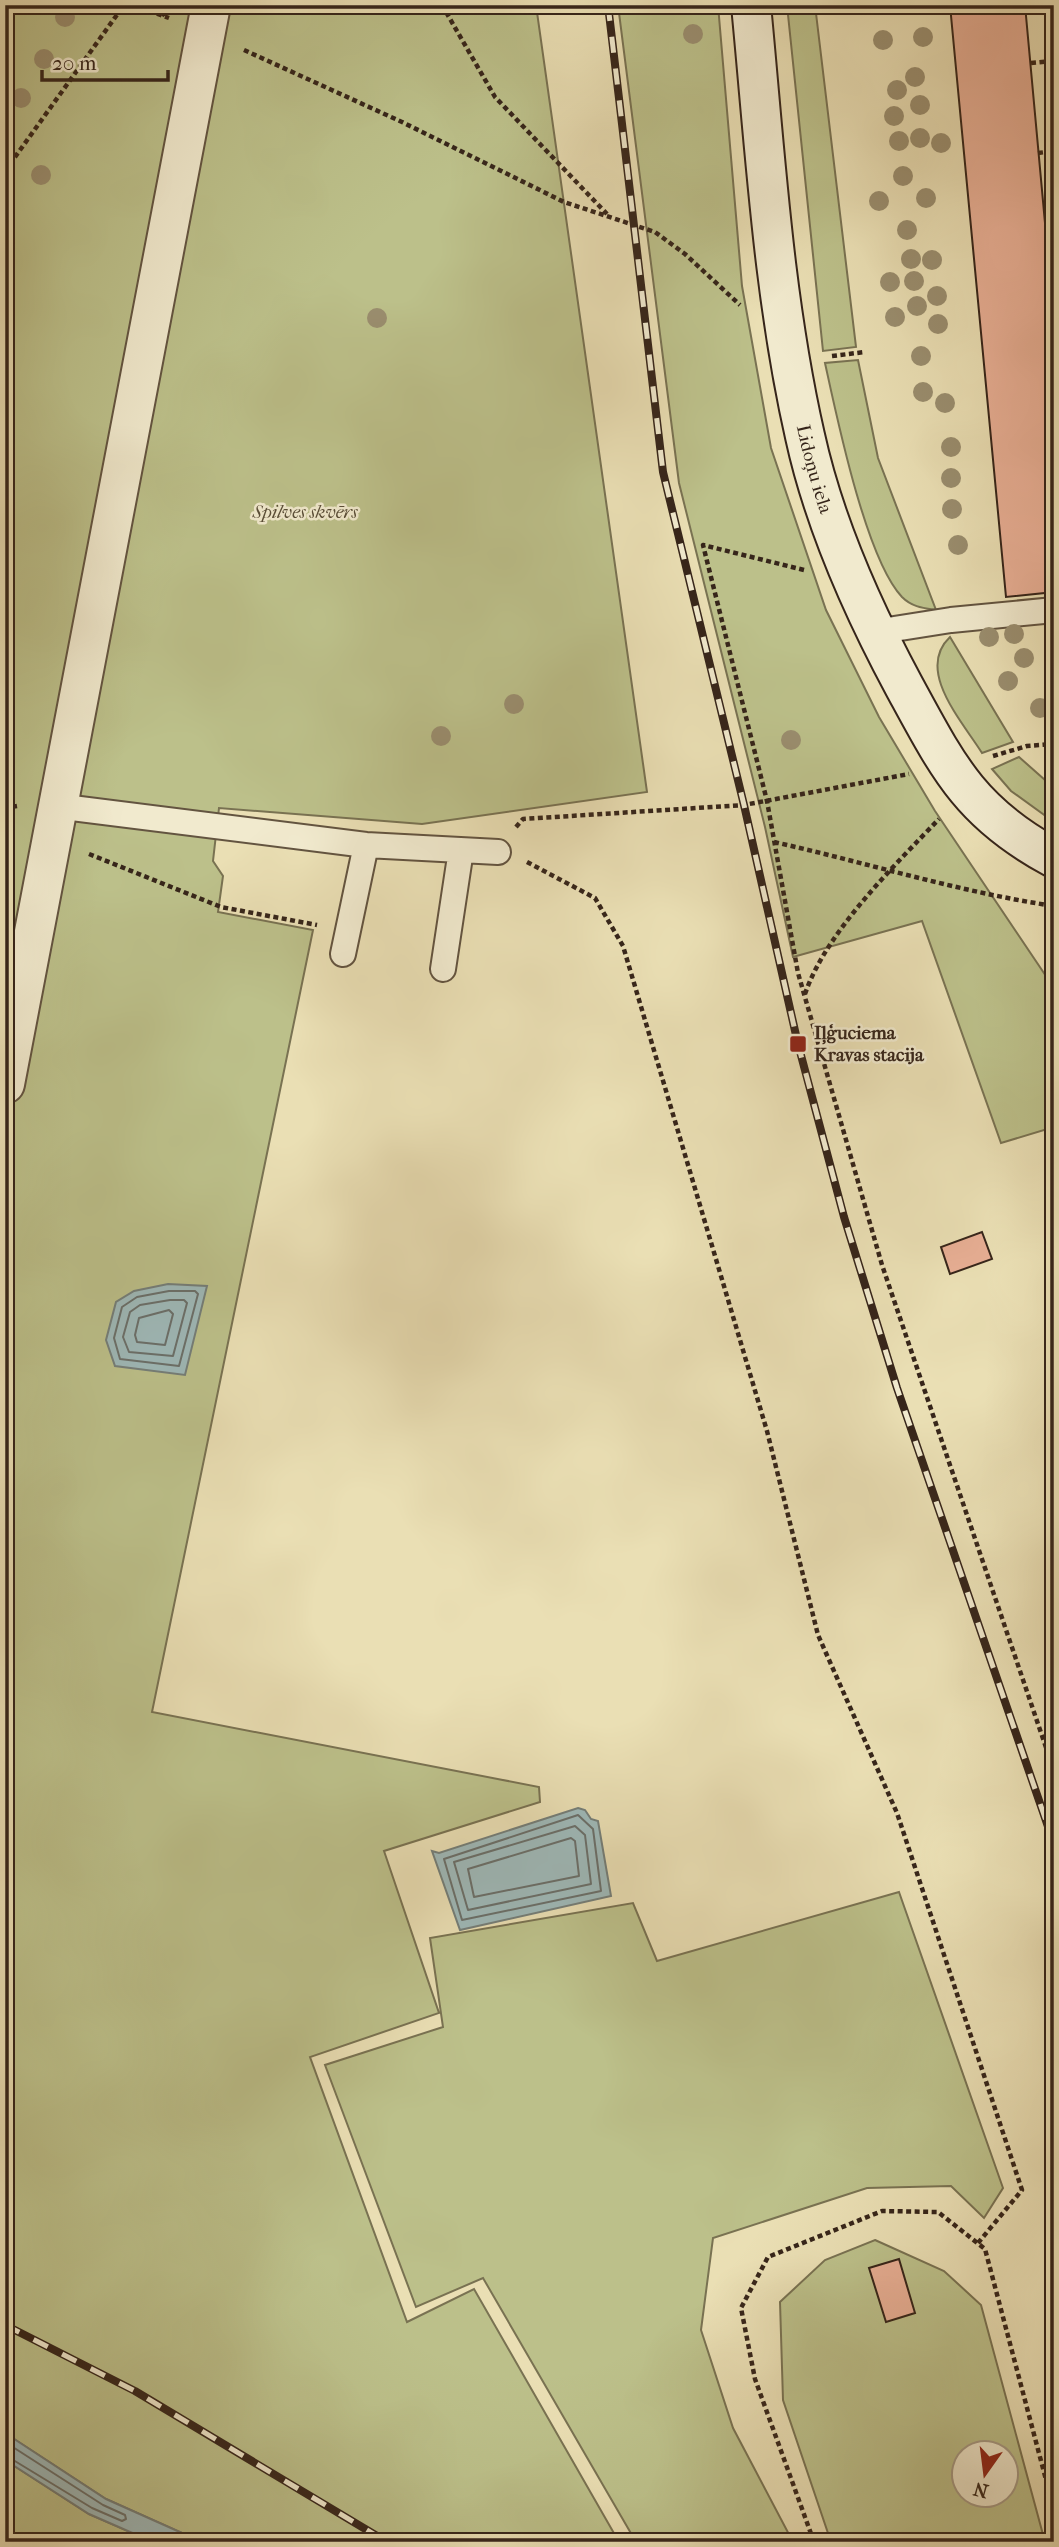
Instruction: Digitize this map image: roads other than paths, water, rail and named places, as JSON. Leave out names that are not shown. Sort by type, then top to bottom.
[{"type":"street","name":"Lidoņu iela","points":[[751,5],[780,300],[805,436],[826,510],[875,632],[958,780],[974,801],[1025,843],[1054,858]]},
{"type":"street","points":[[5,1084],[208,18]]},
{"type":"lane","points":[[875,632],[951,620],[1054,610]]},
{"type":"lane","points":[[57,807],[366,845],[498,852]]},
{"type":"lane","points":[[346,942],[366,845]]},
{"type":"lane","points":[[443,969],[461,850]]},
{"type":"water","points":[[168,1284],[207,1286],[185,1375],[115,1366],[106,1340],[116,1302],[134,1291]]},
{"type":"water","points":[[578,1808],[585,1810],[591,1819],[598,1821],[611,1896],[460,1930],[432,1851],[439,1853]]},
{"type":"water","points":[[5,2433],[106,2499],[202,2542],[153,2542],[89,2514],[5,2460]]},
{"type":"railway","points":[[608,5],[663,472],[744,805],[798,1044],[844,1217],[897,1388],[1054,1844]]},
{"type":"railway","points":[[5,2325],[135,2391],[387,2542]]},
{"type":"place","name":"Iļģuciema Kravas stacija","points":[[798,1044]]},
{"type":"park label","name":"Spilves skvērs","points":[[305,512]]}]
